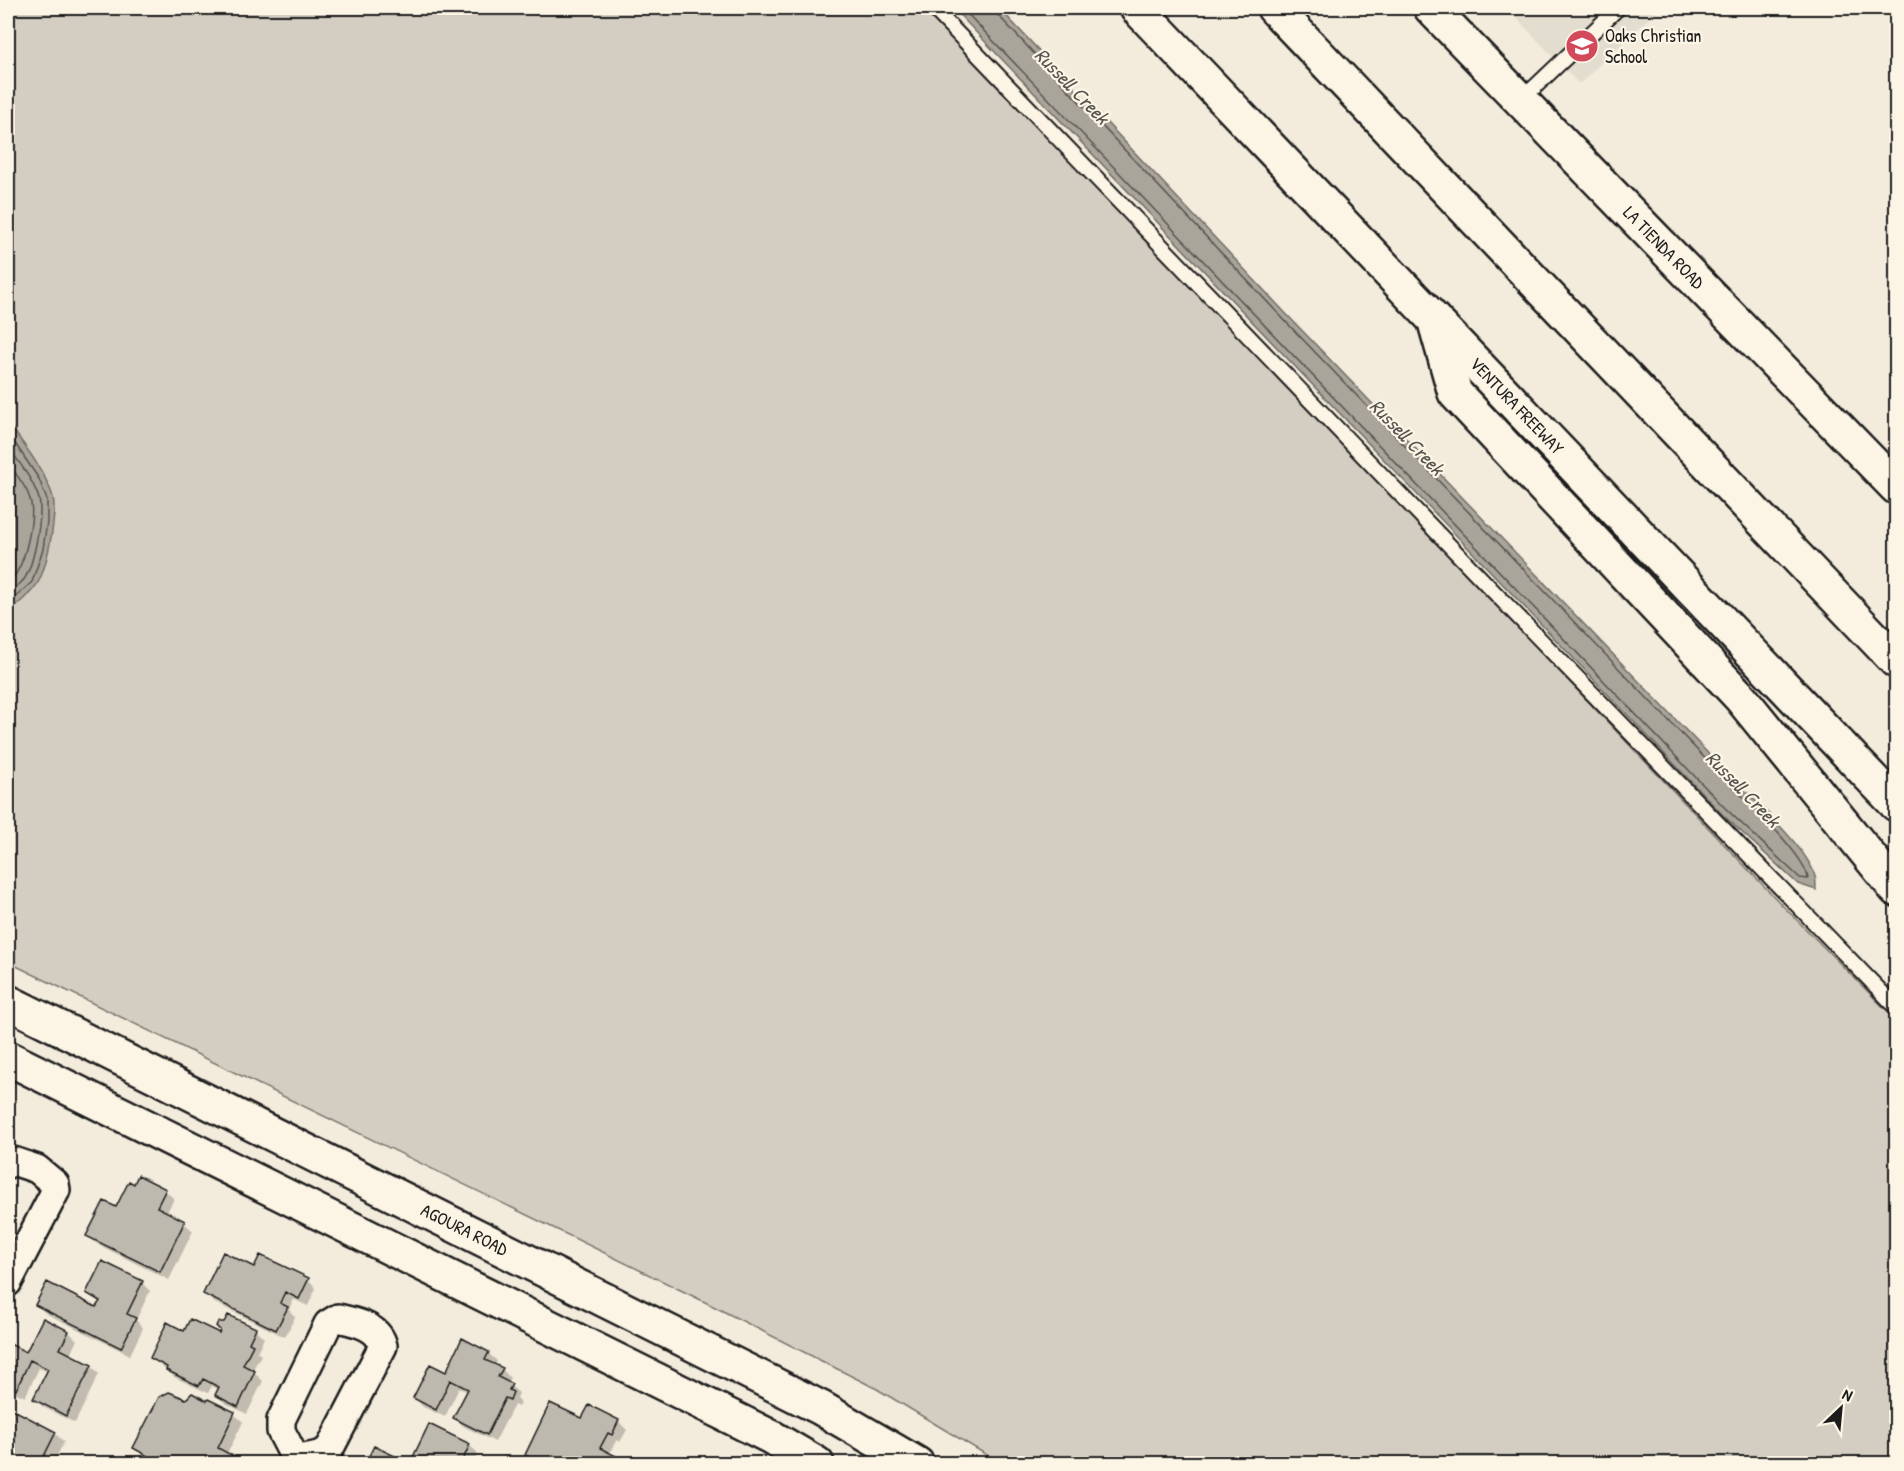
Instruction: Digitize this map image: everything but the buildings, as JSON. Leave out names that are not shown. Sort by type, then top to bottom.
[{"type":"main road","name":"VENTURA FREEWAY","points":[[1137,8],[1896,804]]},
{"type":"main road","points":[[1274,8],[1896,661]]},
{"type":"main road","name":"LA TIENDA ROAD","points":[[1431,8],[1896,488]]},
{"type":"main road","points":[[1435,321],[1455,393],[1740,698],[1896,889]]},
{"type":"main road","name":"AGOURA ROAD","points":[[8,1002],[821,1408],[917,1464]]},
{"type":"main road","points":[[8,1058],[771,1437],[817,1464]]},
{"type":"street","points":[[8,1164],[13,1161],[37,1169],[55,1184],[56,1190],[8,1281]]},
{"type":"street","points":[[338,1318],[363,1324],[382,1339],[383,1346],[330,1448],[323,1454],[295,1462],[281,1431],[281,1420],[328,1324],[338,1318]]},
{"type":"lane","points":[[933,8],[1497,596],[1896,1007]]},
{"type":"lane","points":[[1520,101],[1618,8]]},
{"type":"shaded area","points":[[8,8],[927,8],[1781,904],[1896,1020],[1896,1463],[1000,1463],[877,1389],[701,1300],[8,962]]},
{"type":"shaded area","name":"Oaks Christian School","points":[[1507,8],[1660,8],[1579,84]]},
{"type":"water","name":"Russell Creek","points":[[953,8],[999,8],[1292,320],[1725,771],[1776,821],[1810,864],[1815,876],[1816,890],[1798,884],[1722,814]]},
{"type":"water","points":[[8,423],[34,458],[50,488],[54,517],[50,543],[39,580],[26,597],[8,610]]},
{"type":"place","name":"Oaks Christian School","points":[[1582,46]]}]
